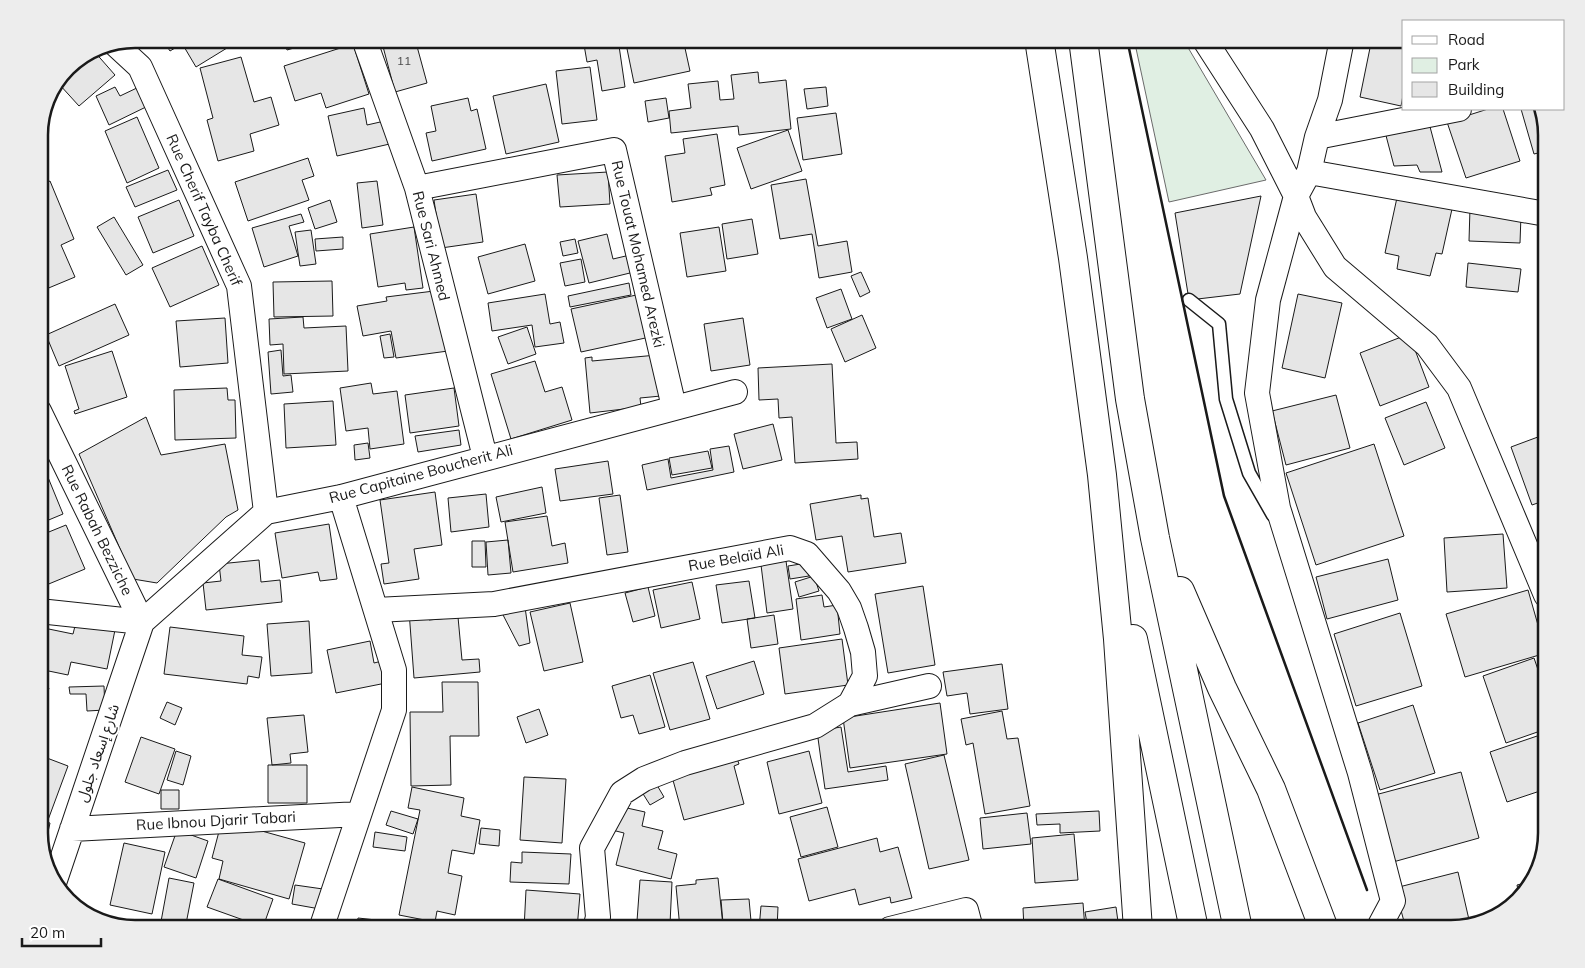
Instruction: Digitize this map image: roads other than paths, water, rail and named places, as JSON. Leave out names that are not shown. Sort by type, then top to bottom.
[{"type":"highway","points":[[1040,48],[1073,258],[1102,475],[1118,640],[1137,920]]},
{"type":"highway","points":[[1085,48],[1135,425],[1155,538],[1236,920]]},
{"type":"highway","points":[[1135,425],[1182,599],[1222,688],[1271,789],[1321,920]]},
{"type":"highway","points":[[1102,475],[1137,660],[1192,920]]},
{"type":"street","name":"Rue Sari Ahmed","points":[[367,48],[417,188],[485,457]]},
{"type":"street","points":[[1210,48],[1262,129],[1296,196],[1304,217],[1335,267],[1427,345],[1459,388],[1538,575]]},
{"type":"street","points":[[1340,48],[1330,100],[1317,137],[1310,172],[1296,196],[1268,300],[1257,393],[1273,485],[1360,773],[1393,901],[1383,920]]},
{"type":"street","name":"Rue Cherif Tayba Cherif","points":[[120,49],[140,67],[239,286],[266,512]]},
{"type":"street","points":[[1317,137],[1454,110]]},
{"type":"street","name":"Rue Touat Mohamed Arezki","points":[[417,188],[614,150],[674,407]]},
{"type":"street","points":[[1310,172],[1537,212]]},
{"type":"street","name":"Rue Capitaine Boucherit Ali","points":[[266,512],[341,497],[485,457],[735,392]]},
{"type":"street","name":"Rue Rabah Bezziche","points":[[48,429],[142,622]]},
{"type":"street","points":[[324,920],[394,710],[394,670],[341,497]]},
{"type":"street","points":[[48,612],[142,622],[266,512]]},
{"type":"street","name":"Rue Belaïd Ali","points":[[376,610],[494,604],[790,548],[807,554],[839,591],[849,608],[863,652],[865,676],[850,704],[815,726],[685,763],[644,779],[622,793],[592,848],[597,920]]},
{"type":"street","name":"شارع إسعاد جلول","points":[[58,873],[142,622]]},
{"type":"street","points":[[850,704],[929,686]]},
{"type":"street","name":"Rue Ibnou Djarir Tabari","points":[[72,829],[359,814]]},
{"type":"street","points":[[926,920],[966,910],[969,920]]},
{"type":"lane","points":[[1189,300],[1219,324],[1226,399],[1249,473],[1289,543]]}]
